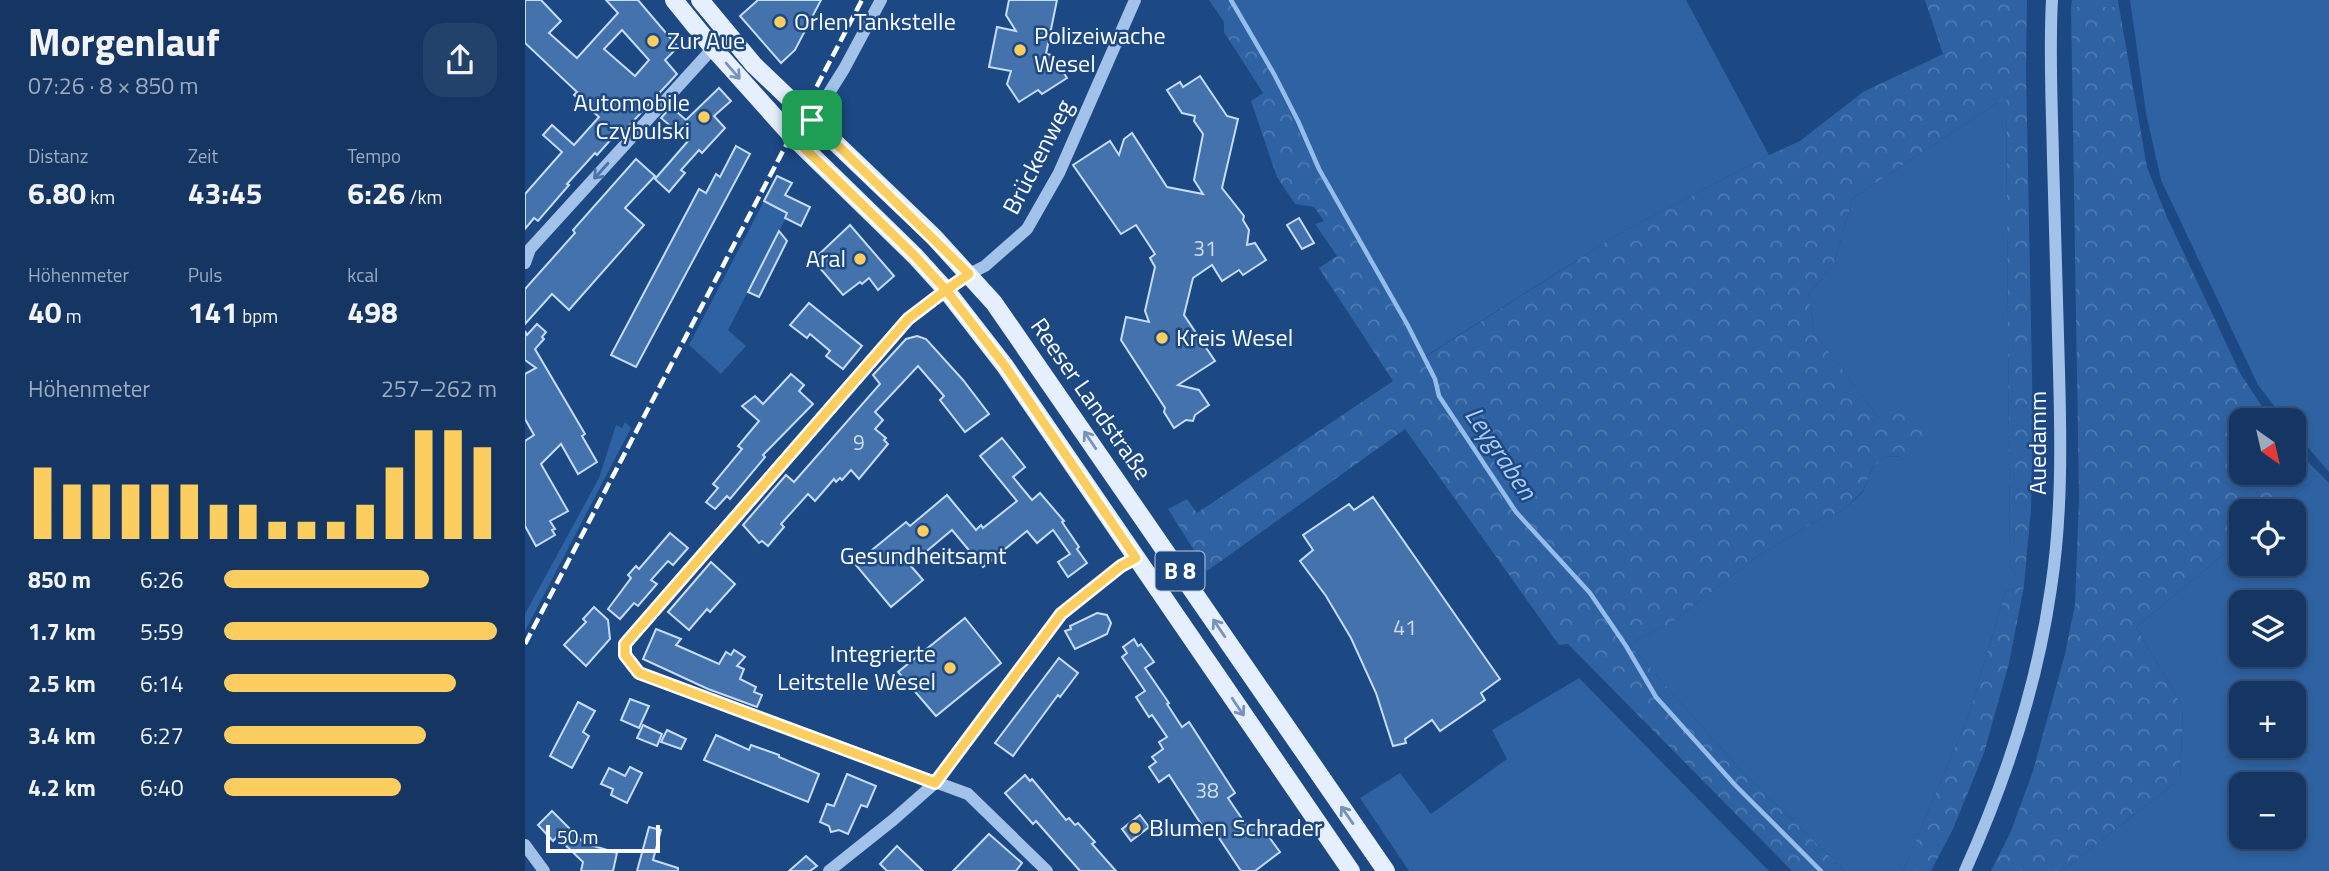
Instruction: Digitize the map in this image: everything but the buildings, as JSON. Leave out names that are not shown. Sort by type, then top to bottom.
[{"type":"main road","name":"B 8","points":[[674,0],[713,48],[799,143],[915,256],[946,290],[1005,366],[1351,871]]},
{"type":"main road","name":"Reeser Landstraße","points":[[700,0],[754,65],[969,274],[1034,359],[1386,871]]},
{"type":"main road","points":[[799,143],[812,120]]},
{"type":"main road","points":[[946,290],[969,274]]},
{"type":"street","points":[[812,120],[881,0]]},
{"type":"street","name":"Brückenweg","points":[[969,274],[985,266],[1027,229],[1059,173],[1135,0]]},
{"type":"street","name":"Auedamm","points":[[1965,871],[2015,747],[2038,667],[2052,586],[2059,498],[2060,417],[2051,90],[2052,0]]},
{"type":"street","points":[[525,263],[528,246],[713,48]]},
{"type":"street","points":[[946,290],[908,319],[625,644],[625,655],[639,673],[968,794],[1047,871]]},
{"type":"street","points":[[829,871],[935,783],[1061,614],[1121,566],[1136,558]]},
{"type":"street","points":[[525,845],[544,871]]},
{"type":"green space","points":[[1209,0],[1229,0],[1272,74],[1318,171],[1422,359],[1617,235],[1800,141],[1863,92],[1943,54],[1925,0],[2027,0],[2033,425],[2031,509],[2025,574],[2015,574],[2010,565],[2006,97],[1853,198],[1834,263],[1809,294],[1814,332],[1878,417],[1906,410],[1920,425],[1925,444],[1907,456],[1885,456],[1872,469],[1863,491],[1842,511],[1816,521],[1755,558],[1671,623],[1629,644],[1743,773],[1845,871],[1792,871],[1568,644],[1559,645],[1405,429],[1207,571],[1168,509],[1187,499],[1197,513],[1393,381],[1319,268],[1337,256],[1315,224],[1324,221],[1314,207],[1295,204],[1277,177],[1251,101],[1263,93],[1224,32],[1224,22]]},
{"type":"green space","points":[[1229,0],[1686,0],[1769,155],[1617,235],[1421,359],[1407,328],[1318,171],[1272,74]]},
{"type":"green space","points":[[2072,0],[2118,0],[2119,7],[2071,7]]},
{"type":"green space","points":[[2130,0],[2329,0],[2329,472],[2307,446],[2307,408],[2276,408],[2258,385],[2161,180],[2146,113]]},
{"type":"green space","points":[[2071,7],[2119,7],[2147,167],[2166,215],[2240,373],[2263,408],[2229,408],[2229,485],[2307,485],[2290,499],[2229,499],[2229,550],[2136,627],[2183,707],[2180,779],[2062,871],[1991,871],[2011,831],[2033,771],[2065,654],[2075,604],[2079,498]]},
{"type":"green space","points":[[2006,97],[2010,565],[2015,574],[2025,574],[2024,586],[2006,590],[1969,714],[1903,871],[1845,871],[1743,773],[1629,644],[1671,623],[1755,558],[1816,521],[1842,511],[1863,492],[1872,469],[1885,456],[1900,457],[1906,411],[1878,417],[1814,332],[1809,294],[1834,263],[1853,198]]},
{"type":"green space","points":[[764,201],[788,214],[728,330],[746,346],[721,374],[689,345]]},
{"type":"green space","points":[[625,422],[631,428],[525,631],[525,614],[599,478],[616,425],[622,428]]},
{"type":"green space","points":[[2307,461],[2320,474],[2307,485]]},
{"type":"green space","points":[[2320,474],[2329,483],[2329,871],[2062,871],[2180,779],[2183,707],[2136,627],[2229,550],[2229,576],[2306,576],[2306,499],[2290,499]]},
{"type":"green space","points":[[2024,586],[2009,663],[1984,753],[1953,829],[1931,871],[1903,871],[1969,714],[2006,590]]},
{"type":"green space","points":[[1579,678],[1769,871],[1409,871],[1360,798],[1400,773],[1431,814],[1507,759],[1492,730]]},
{"type":"waterway","name":"Leygraben","points":[[1231,0],[1274,74],[1319,169],[1407,324],[1435,379],[1439,396],[1516,512],[1590,593],[1656,697],[1735,785],[1821,871]]},
{"type":"railway","points":[[525,644],[862,0]]},
{"type":"place","name":"Orlen Tankstelle","points":[[780,22]]},
{"type":"place","name":"Zur Aue","points":[[653,41]]},
{"type":"place","name":"Polizeiwache Wesel","points":[[1020,50]]},
{"type":"place","name":"Automobile Czybulski","points":[[704,117]]},
{"type":"place","name":"Aral","points":[[860,259]]},
{"type":"place","name":"Kreis Wesel","points":[[1162,338]]},
{"type":"place","name":"Gesundheitsamt","points":[[923,531]]},
{"type":"place","name":"Integrierte Leitstelle Wesel","points":[[950,668]]},
{"type":"place","name":"Blumen Schrader","points":[[1135,828]]},
{"type":"route","points":[[812,120],[799,143],[915,256],[946,290],[908,319],[625,644],[625,655],[639,673],[935,783],[1061,614],[1121,566],[1136,558],[991,346],[946,290],[969,274],[812,120]]}]
